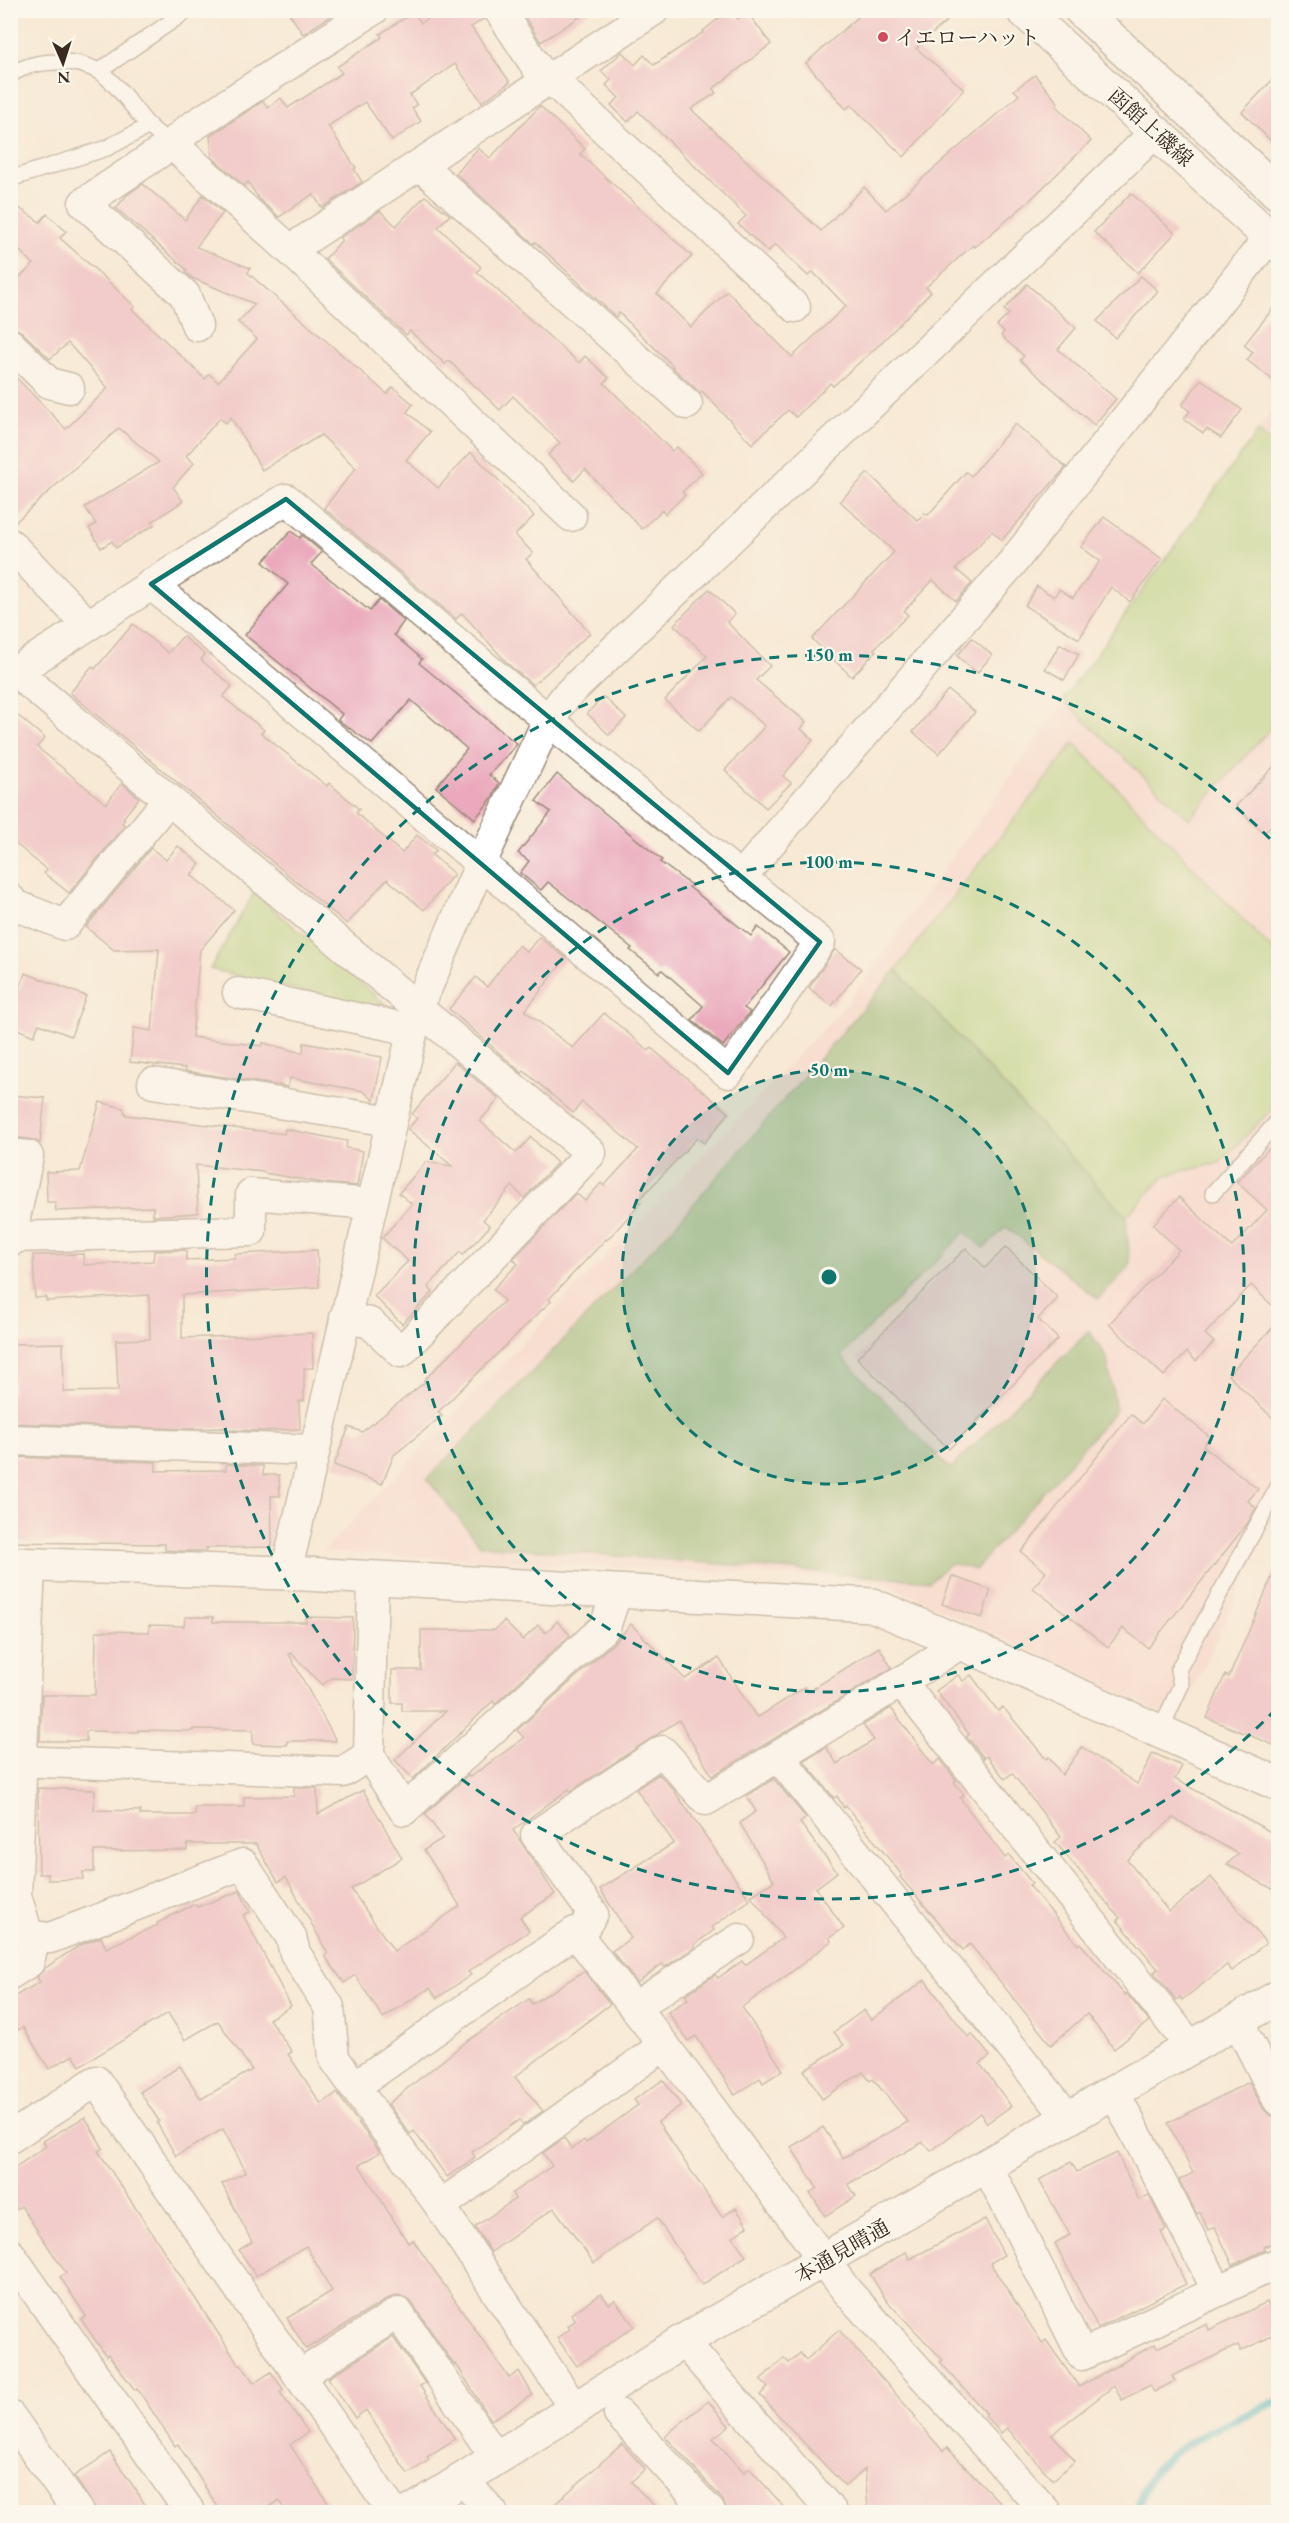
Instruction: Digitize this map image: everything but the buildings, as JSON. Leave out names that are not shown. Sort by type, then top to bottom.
[{"type":"street","points":[[197,326],[185,295],[84,203],[172,144],[190,128],[373,10]]},
{"type":"street","points":[[500,10],[548,79],[795,307]]},
{"type":"street","points":[[290,250],[654,10]]},
{"type":"street","name":"函館上磯線","points":[[1081,10],[1278,193]]},
{"type":"street","name":"函館上磯線","points":[[1033,14],[1274,240]]},
{"type":"street","points":[[286,1573],[415,1019],[480,864],[548,720],[566,696],[1157,131]]},
{"type":"street","points":[[172,144],[290,250],[571,516]]},
{"type":"street","points":[[420,165],[687,404]]},
{"type":"street","points":[[740,878],[1012,563],[1274,240]]},
{"type":"street","points":[[10,344],[49,383],[69,388]]},
{"type":"street","points":[[151,584],[728,1073],[820,942],[548,720],[286,499],[151,584],[13,673],[169,799],[415,1019],[591,1153],[401,1352],[370,1323],[345,1317]]},
{"type":"street","points":[[10,544],[88,625]]},
{"type":"street","points":[[12,907],[65,925],[169,799]]},
{"type":"street","points":[[238,993],[415,1019]]},
{"type":"street","points":[[153,1083],[391,1121]]},
{"type":"street","points":[[10,1154],[28,1156],[11,1239],[251,1231],[251,1194],[371,1204]]},
{"type":"street","points":[[10,1440],[314,1450]]},
{"type":"street","points":[[10,1974],[29,1962],[32,1948],[30,1936],[13,1896],[20,1564],[286,1573],[872,1605],[1278,1784]]},
{"type":"street","points":[[374,1578],[369,1755],[404,1810],[605,1627],[617,1591]]},
{"type":"street","points":[[579,1936],[593,1912],[536,1835],[662,1751],[706,1800],[961,1643]]},
{"type":"street","points":[[901,1682],[1191,2047]]},
{"type":"street","points":[[17,1761],[343,1772],[369,1755]]},
{"type":"street","points":[[779,1757],[1069,2119]]},
{"type":"street","points":[[30,1936],[51,1938],[243,1864],[291,1937],[295,1953],[329,2007],[334,2058],[440,2206],[574,2408]]},
{"type":"street","points":[[354,2087],[575,1932],[664,2045],[823,2262],[1046,2512]]},
{"type":"street","points":[[634,2007],[739,1939]]},
{"type":"street","name":"本通見晴通","points":[[411,2512],[683,2341],[1278,1998]]},
{"type":"street","points":[[1238,2022],[1278,2100]]},
{"type":"street","points":[[440,2206],[664,2045]]},
{"type":"street","points":[[10,2138],[96,2081],[393,2512]]},
{"type":"street","points":[[1115,2094],[1218,2291]]},
{"type":"street","points":[[987,2166],[1082,2355],[1278,2263]]},
{"type":"street","points":[[10,2254],[190,2512]]},
{"type":"street","points":[[299,2376],[398,2313],[496,2458]]},
{"type":"street","points":[[683,2341],[832,2512]]},
{"type":"street","points":[[619,2414],[710,2512]]},
{"type":"street","points":[[10,2416],[78,2512]]},
{"type":"street","points":[[462,2479],[492,2512]]},
{"type":"lane","points":[[99,71],[188,10]]},
{"type":"lane","points":[[10,75],[25,66],[44,62],[84,63],[114,83],[148,126],[172,144]]},
{"type":"lane","points":[[10,179],[16,179],[107,148],[148,126]]},
{"type":"lane","points":[[1213,1193],[1278,1121]]},
{"type":"lane","points":[[1160,1731],[1181,1685],[1178,1670],[1278,1487]]},
{"type":"highlighted area","points":[[286,499],[820,942],[728,1073],[151,584]]},
{"type":"shaded area","points":[[1278,403],[1278,1508],[1178,1721],[878,1580],[323,1552],[848,1003]]},
{"type":"green space","points":[[1258,431],[1278,449],[1278,720],[1189,819],[1063,700]]},
{"type":"green space","points":[[1074,743],[1278,956],[1278,1103],[1219,1163],[1166,1175],[1126,1216],[896,970]]},
{"type":"green space","points":[[254,893],[397,1014],[210,969]]},
{"type":"green space","points":[[896,970],[1126,1216],[1130,1266],[1098,1299],[1006,1227],[984,1248],[965,1232],[841,1356],[950,1469],[1089,1331],[1107,1358],[1116,1410],[975,1570],[950,1563],[930,1581],[480,1545],[427,1479],[672,1229]]},
{"type":"waterway","points":[[1137,2512],[1150,2476],[1171,2456],[1199,2437],[1278,2401]]},
{"type":"place","name":"イエローハット","points":[[883,37]]}]
